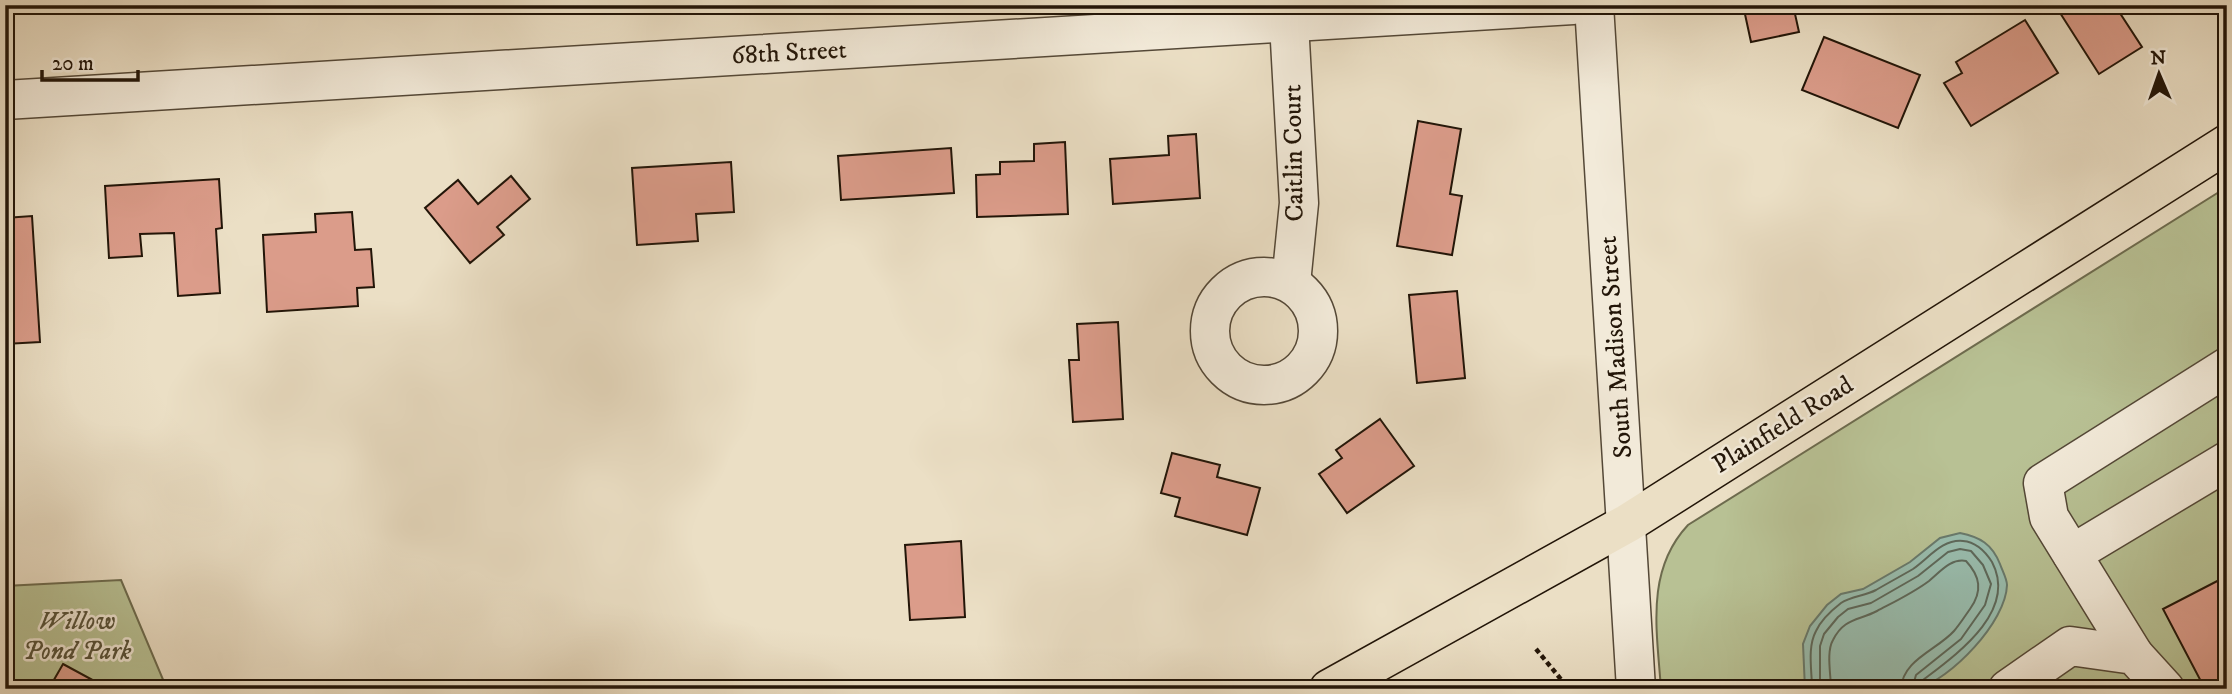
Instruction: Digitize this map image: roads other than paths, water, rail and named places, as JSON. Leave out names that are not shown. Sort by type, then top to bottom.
[{"type":"main road","name":"Plainfield Road","points":[[1329,689],[1628,523],[2227,144]]},
{"type":"street","name":"68th Street","points":[[5,100],[1573,5]]},
{"type":"street","name":"South Madison Street","points":[[1594,5],[1628,523],[1636,689]]},
{"type":"street","name":"Caitlin Court","points":[[1289,23],[1299,203],[1291,283]]},
{"type":"street","points":[[2165,689],[2134,655],[2049,517],[2043,483],[2227,367]]},
{"type":"street","points":[[2073,554],[2227,461]]},
{"type":"street","points":[[2008,689],[2070,646],[2134,655]]},
{"type":"water","points":[[1960,533],[1979,539],[1989,546],[1997,557],[2007,585],[1997,615],[1974,647],[1945,674],[1917,689],[1805,689],[1803,644],[1810,626],[1827,605],[1841,594],[1863,589],[1910,562],[1940,538]]},
{"type":"park label","name":"Willow Pond Park","points":[[77,636]]}]
